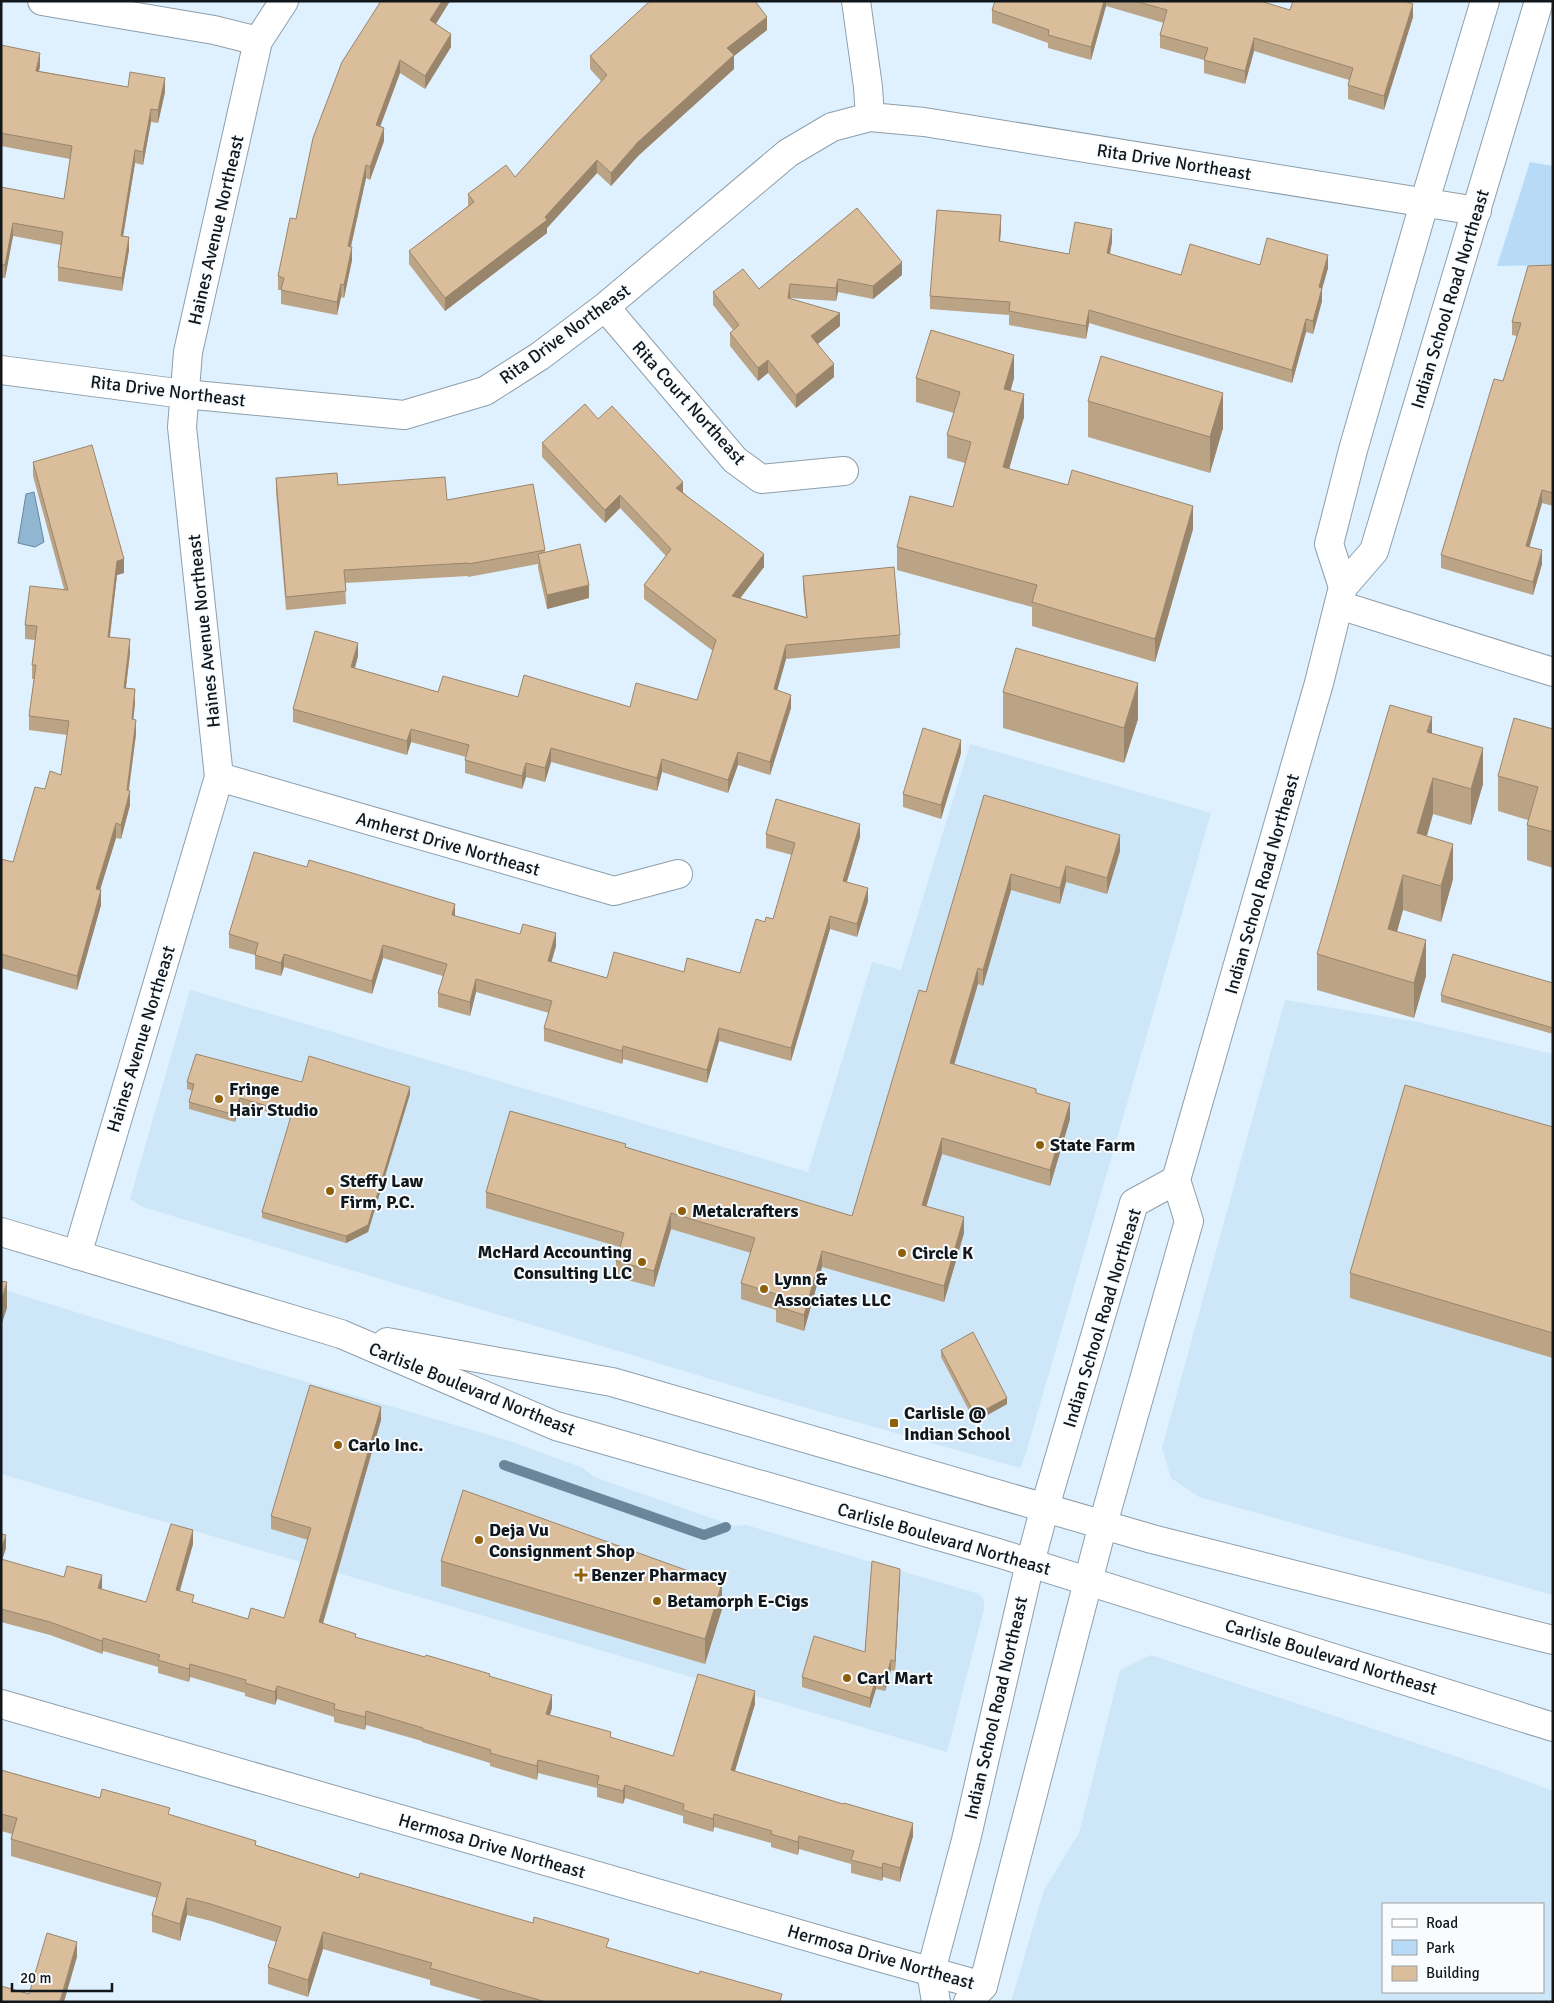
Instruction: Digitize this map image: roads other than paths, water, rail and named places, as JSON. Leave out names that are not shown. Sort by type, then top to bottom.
[{"type":"street","points":[[42,1],[214,30],[258,41]]},
{"type":"street","name":"Haines Avenue Northeast","points":[[77,1255],[219,777],[182,426],[184,394],[188,352],[258,41],[284,1]]},
{"type":"street","points":[[856,1],[868,87],[870,117]]},
{"type":"street","points":[[1485,1],[1424,204],[1329,544],[1341,596],[1553,672]]},
{"type":"street","name":"Indian School Road Northeast","points":[[936,2002],[931,1971],[966,1840],[1030,1563],[1134,1203],[1176,1180],[1319,683],[1341,596],[1374,551],[1539,1]]},
{"type":"street","name":"Rita Drive Northeast","points":[[1,370],[184,394],[404,415],[485,391],[540,356],[605,307],[788,153],[832,126],[870,117],[934,124],[1477,211]]},
{"type":"street","name":"Rita Court Northeast","points":[[605,307],[735,460],[754,474],[761,478],[844,471]]},
{"type":"street","name":"Amherst Drive Northeast","points":[[219,777],[614,892],[678,874]]},
{"type":"street","points":[[976,1994],[1089,1582],[1103,1524],[1189,1221],[1176,1180]]},
{"type":"street","name":"Carlisle Boulevard Northeast","points":[[1,1232],[341,1334],[556,1426],[1030,1563],[1553,1727]]},
{"type":"street","name":"Carlisle Boulevard Northeast","points":[[341,1334],[612,1382],[1152,1539],[1553,1640]]},
{"type":"street","name":"Hermosa Drive Northeast","points":[[1,1704],[931,1971],[976,1994]]},
{"type":"waterway","points":[[504,1465],[704,1535],[726,1527]]},
{"type":"place","name":"Fringe Hair Studio","points":[[219,1099]]},
{"type":"place","name":"State Farm","points":[[1040,1145]]},
{"type":"place","name":"Steffy Law Firm, P.C.","points":[[330,1191]]},
{"type":"place","name":"Metalcrafters","points":[[682,1211]]},
{"type":"place","name":"Circle K","points":[[902,1253]]},
{"type":"place","name":"McHard Accounting Consulting LLC","points":[[642,1262]]},
{"type":"place","name":"Lynn & Associates LLC","points":[[764,1289]]},
{"type":"place","name":"Carlisle @ Indian School","points":[[894,1423]]},
{"type":"place","name":"Carlo Inc.","points":[[338,1445]]},
{"type":"place","name":"Deja Vu Consignment Shop","points":[[479,1540]]},
{"type":"place","name":"Benzer Pharmacy","points":[[581,1575]]},
{"type":"place","name":"Betamorph E-Cigs","points":[[657,1601]]},
{"type":"place","name":"Carl Mart","points":[[847,1678]]}]
